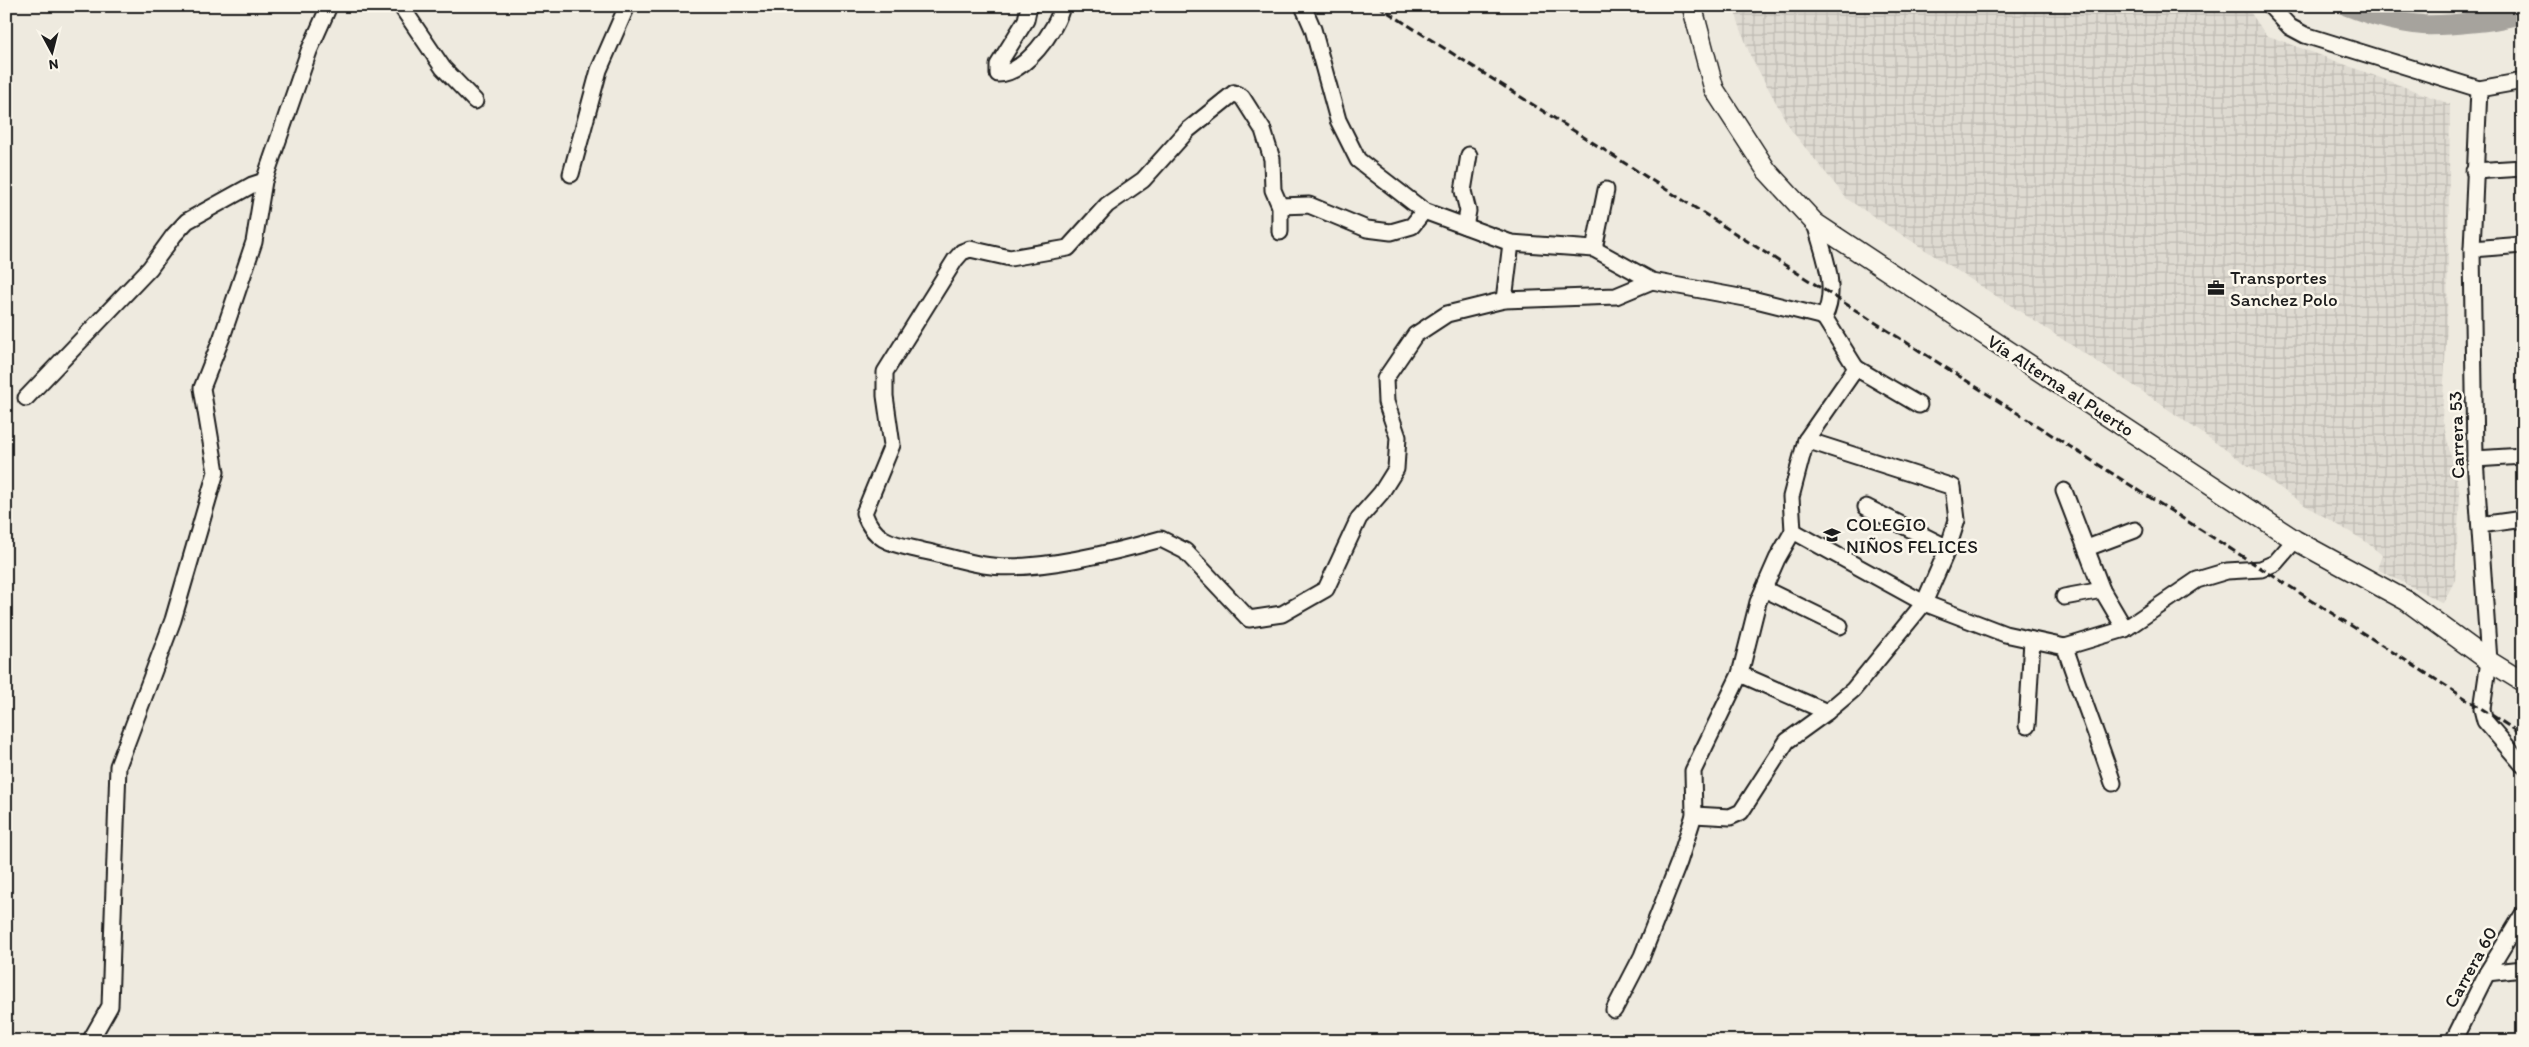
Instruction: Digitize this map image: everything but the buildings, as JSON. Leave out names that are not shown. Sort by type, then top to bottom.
[{"type":"main road","name":"Vía Alterna al Puerto","points":[[1692,6],[1714,89],[1767,171],[1815,223],[2295,540],[2407,601],[2489,661],[2523,682]]},
{"type":"street","points":[[90,1041],[110,1006],[118,766],[173,620],[216,472],[202,388],[222,337],[254,242],[264,181],[309,51],[329,6]]},
{"type":"street","points":[[401,6],[443,68],[475,101]]},
{"type":"street","points":[[571,174],[599,70],[627,6]]},
{"type":"street","points":[[1029,6],[1026,20],[998,65],[998,74],[1008,74],[1018,69],[1035,52],[1048,34],[1062,6]]},
{"type":"street","points":[[1303,6],[1313,29],[1338,120],[1358,160],[1424,212],[1511,243],[1594,249],[1652,281],[1756,300],[1824,317],[1856,368],[1919,405]]},
{"type":"street","points":[[2270,6],[2290,27],[2306,35],[2479,89],[2523,81]]},
{"type":"street","name":"Carrera 53","points":[[2479,89],[2472,249],[2475,459],[2489,661],[2482,709],[2485,721],[2523,765]]},
{"type":"street","points":[[1280,232],[1280,206],[1273,190],[1272,159],[1264,130],[1242,97],[1234,93],[1188,130],[1143,180],[1107,205],[1068,248],[1010,258],[970,249],[962,252],[955,260],[885,372],[885,396],[892,445],[864,513],[868,526],[884,541],[985,565],[1023,566],[1116,552],[1161,539],[1184,551],[1249,619],[1282,614],[1326,589],[1359,518],[1381,492],[1396,468],[1398,437],[1386,402],[1385,379],[1415,335],[1447,314],[1504,300],[1616,296],[1652,281]]},
{"type":"street","points":[[1465,226],[1468,212],[1463,191],[1469,155]]},
{"type":"street","points":[[2474,171],[2523,168]]},
{"type":"street","points":[[26,398],[150,268],[188,221],[252,185],[264,181]]},
{"type":"street","points":[[1594,249],[1606,190]]},
{"type":"street","points":[[1280,206],[1309,205],[1367,229],[1391,232],[1412,226],[1424,212]]},
{"type":"street","points":[[1815,223],[1830,280],[1831,305],[1824,317]]},
{"type":"street","points":[[1504,300],[1511,243]]},
{"type":"street","points":[[2472,249],[2523,245]]},
{"type":"street","points":[[1614,1010],[1642,956],[1679,862],[1694,815],[1694,772],[1740,674],[1758,602],[1776,559],[1793,530],[1791,497],[1806,440],[1856,368]]},
{"type":"street","points":[[1694,815],[1730,817],[1741,812],[1786,741],[1827,712],[1853,690],[1924,603],[1948,548],[1957,520],[1953,487],[1806,440]]},
{"type":"street","points":[[2475,459],[2523,456]]},
{"type":"street","points":[[2064,491],[2102,590],[2125,629]]},
{"type":"street","points":[[1866,508],[1948,548]]},
{"type":"street","points":[[2480,525],[2523,519]]},
{"type":"street","points":[[1793,530],[1924,603],[2005,634],[2065,647],[2125,629],[2196,580],[2227,571],[2261,569],[2276,563],[2295,540]]},
{"type":"street","points":[[2087,548],[2135,530]]},
{"type":"street","points":[[1764,588],[1840,626]]},
{"type":"street","points":[[2064,597],[2102,590]]},
{"type":"street","points":[[2027,726],[2032,640]]},
{"type":"street","points":[[2065,647],[2113,782]]},
{"type":"street","points":[[1740,674],[1827,712]]},
{"type":"street","name":"Carrera 60","points":[[2453,1041],[2487,973],[2523,914]]},
{"type":"street","points":[[2487,973],[2523,969]]},
{"type":"shaded area","name":"Transportes Sanchez Polo","points":[[1743,6],[2246,6],[2266,35],[2450,104],[2447,324],[2442,418],[2460,494],[2455,580],[2443,603],[2377,569],[2382,555],[2365,541],[2303,504],[2142,391],[1847,199],[1791,130],[1750,55],[1735,12]]},
{"type":"green space","points":[[2420,6],[2499,6],[2488,12],[2431,10]]},
{"type":"waterway","points":[[2347,6],[2384,18],[2423,25],[2459,24],[2490,20],[2523,12]]},
{"type":"railway","points":[[1378,6],[2523,735]]},
{"type":"place","name":"Transportes Sanchez Polo","points":[[2216,288]]},
{"type":"place","name":"COLEGIO NIÑOS FELICES","points":[[1832,535]]}]
